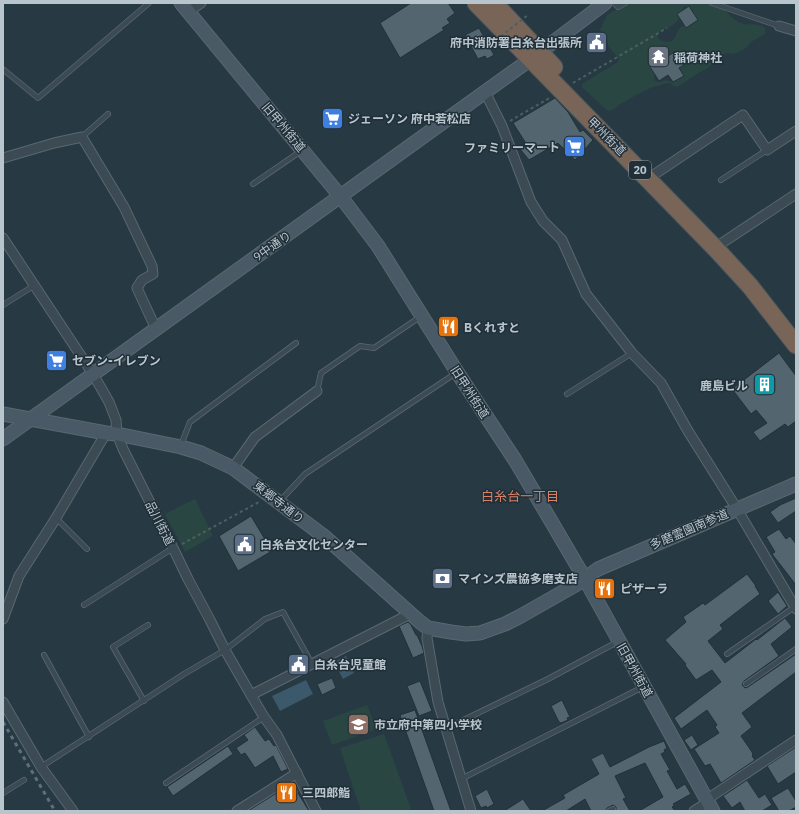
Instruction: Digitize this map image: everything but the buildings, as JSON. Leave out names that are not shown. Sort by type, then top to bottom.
[{"type":"highway","name":"甲州街道","points":[[476,3],[536,56]]},
{"type":"highway","name":"甲州街道","points":[[494,3],[536,56],[750,286],[796,345]]},
{"type":"highway","name":"甲州街道","points":[[566,88],[655,174],[722,243],[766,291],[796,329]]},
{"type":"street","points":[[185,7],[201,3]]},
{"type":"street","name":"9中通り","points":[[3,439],[536,56],[605,3]]},
{"type":"street","name":"旧甲州街道","points":[[185,7],[341,197],[378,246],[457,372],[515,460],[585,579],[710,806]]},
{"type":"street","points":[[779,26],[796,31]]},
{"type":"street","points":[[485,92],[502,126],[531,202],[543,221],[562,240],[586,294],[632,353],[661,383],[688,431],[796,607]]},
{"type":"street","points":[[655,174],[743,115],[767,150],[796,131]]},
{"type":"street","points":[[3,158],[54,143],[82,137],[124,207],[152,266],[153,274],[142,280],[137,288],[156,329]]},
{"type":"street","points":[[722,243],[796,194]]},
{"type":"street","name":"品川街道","points":[[3,238],[93,374],[109,402],[116,420],[112,433],[123,450],[225,650],[264,717],[277,735],[316,811]]},
{"type":"street","points":[[234,468],[255,436],[317,391]]},
{"type":"street","name":"東郷寺通り","points":[[3,414],[181,447],[208,456],[234,468],[325,537],[410,614],[428,628],[466,634],[480,633],[505,624],[585,579]]},
{"type":"street","points":[[3,619],[19,576],[112,433]]},
{"type":"street","name":"多磨霊園南参道","points":[[585,579],[598,569],[796,484]]},
{"type":"street","points":[[251,695],[410,614]]},
{"type":"street","points":[[428,628],[427,638],[438,702],[471,811]]},
{"type":"street","points":[[3,702],[41,767],[73,811]]},
{"type":"street","points":[[694,811],[702,806],[710,806],[796,740]]},
{"type":"street","points":[[237,811],[297,773]]},
{"type":"lane","points":[[3,71],[4,70],[38,98],[149,3]]},
{"type":"lane","points":[[614,3],[618,7],[625,3]]},
{"type":"lane","points":[[712,3],[779,26]]},
{"type":"lane","points":[[82,137],[108,114]]},
{"type":"lane","points":[[254,184],[303,150]]},
{"type":"lane","points":[[721,180],[767,150]]},
{"type":"lane","points":[[3,305],[35,285]]},
{"type":"lane","points":[[317,391],[321,373],[360,346],[374,348],[422,316]]},
{"type":"lane","points":[[181,447],[190,422],[296,343]]},
{"type":"lane","points":[[567,394],[632,353]]},
{"type":"lane","points":[[275,499],[305,474],[457,372]]},
{"type":"lane","points":[[56,518],[87,548]]},
{"type":"lane","points":[[84,605],[173,548]]},
{"type":"lane","points":[[727,654],[796,607]]},
{"type":"lane","points":[[41,767],[184,674],[225,650],[265,619],[282,612],[312,664]]},
{"type":"lane","points":[[144,700],[113,647],[148,625]]},
{"type":"lane","points":[[445,729],[548,679],[619,642]]},
{"type":"lane","points":[[746,684],[796,649]]},
{"type":"lane","points":[[44,655],[89,737]]},
{"type":"lane","points":[[461,779],[644,687]]},
{"type":"lane","points":[[166,783],[264,717]]},
{"type":"lane","points":[[3,793],[24,780]]},
{"type":"path","points":[[496,40],[528,15]]},
{"type":"path","points":[[502,126],[667,28]]},
{"type":"path","points":[[173,548],[275,499]]},
{"type":"green space","points":[[627,3],[713,3],[726,11],[739,22],[762,26],[765,28],[765,34],[751,42],[746,48],[734,54],[728,53],[721,55],[718,60],[706,69],[677,87],[670,83],[658,85],[640,93],[608,111],[582,87],[582,84],[618,62],[619,59],[609,47],[600,30],[607,15]],"holes":[[[685,6],[692,9],[695,18],[694,22],[681,27],[674,40],[669,42],[660,40],[657,36],[660,31],[676,23]],[[655,70],[678,77],[678,79],[672,82],[666,80],[656,82],[654,78]]]},
{"type":"green space","points":[[195,499],[213,536],[185,552],[165,514]]},
{"type":"green space","points":[[367,705],[377,729],[332,745],[323,721]]},
{"type":"green space","points":[[384,734],[411,809],[406,811],[361,811],[340,748]]},
{"type":"water","points":[[346,656],[354,673],[343,679],[334,662]]},
{"type":"water","points":[[306,680],[313,694],[280,711],[272,696]]},
{"type":"railway","points":[[3,722],[55,811]]},
{"type":"place","name":"府中消防署白糸台出張所","points":[[597,42]]},
{"type":"place","name":"稲荷神社","points":[[659,57]]},
{"type":"place","name":"ジェーソン 府中若松店","points":[[333,118]]},
{"type":"place","name":"ファミリーマート","points":[[575,147]]},
{"type":"place","name":"Bくれすと","points":[[449,327]]},
{"type":"place","name":"セブン-イレブン","points":[[56,360]]},
{"type":"place","name":"鹿島ビル","points":[[764,385]]},
{"type":"place","name":"白糸台文化センター","points":[[245,544]]},
{"type":"place","name":"マインズ農協多磨支店","points":[[443,578]]},
{"type":"place","name":"ピザーラ","points":[[604,588]]},
{"type":"place","name":"白糸台児童館","points":[[298,664]]},
{"type":"place","name":"市立府中第四小学校","points":[[358,724]]},
{"type":"place","name":"三四郎鮨","points":[[286,792]]},
{"type":"district","name":"白糸台一丁目","points":[[520,496]]}]
